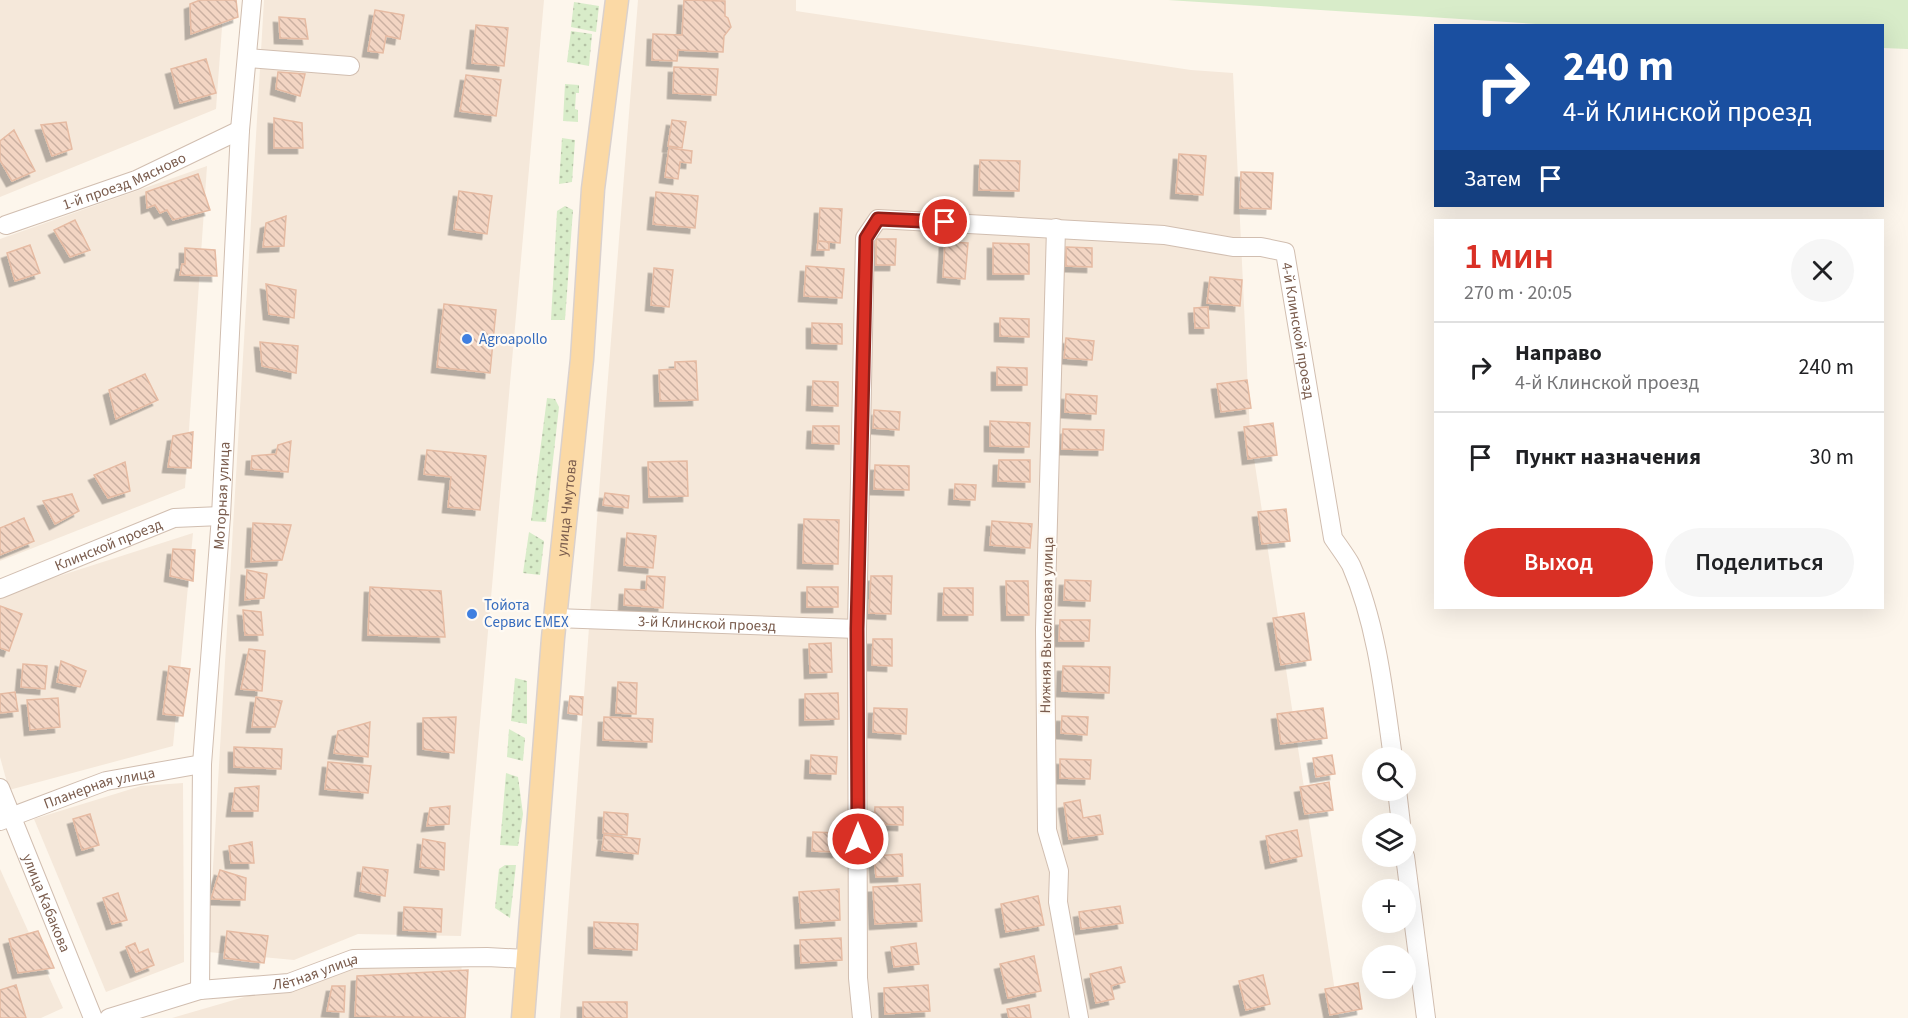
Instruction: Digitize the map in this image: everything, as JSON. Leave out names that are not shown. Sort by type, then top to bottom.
[{"type":"main road","name":"улица Чмутова","points":[[523,1018],[555,618],[582,359],[593,189],[616,0]]},
{"type":"street","name":"Моторная улица","points":[[200,990],[201,764],[221,516],[240,130],[252,0]]},
{"type":"street","points":[[247,58],[350,66]]},
{"type":"street","name":"1-й проезд Мясново","points":[[6,225],[136,180],[240,130]]},
{"type":"street","name":"4-й Клинской проезд","points":[[857,629],[866,238],[878,219],[1164,235],[1286,252],[1333,538],[1350,564],[1364,604],[1378,659],[1391,747]]},
{"type":"street","name":"Нижняя Выселковая улица","points":[[1056,228],[1045,630],[1047,830],[1059,871],[1058,902],[1078,1018]]},
{"type":"street","name":"Клинской проезд","points":[[0,589],[174,518],[221,516]]},
{"type":"street","name":"3-й Клинской проезд","points":[[555,618],[857,629]]},
{"type":"street","points":[[857,629],[858,978],[862,1018]]},
{"type":"street","name":"Планерная улица","points":[[6,819],[106,781],[201,764]]},
{"type":"street","name":"улица Кабакова","points":[[0,788],[6,819],[93,1018]]},
{"type":"street","points":[[1406,867],[1426,1018]]},
{"type":"street","name":"Лётная улица","points":[[110,1018],[200,990],[289,983],[353,959],[487,957],[526,959]]},
{"type":"shaded area","points":[[0,0],[224,0],[216,109],[0,197]]},
{"type":"shaded area","points":[[264,0],[544,0],[461,936],[358,934],[294,960],[208,952]]},
{"type":"shaded area","points":[[638,0],[796,0],[796,11],[1191,70],[1233,73],[1250,432],[1339,1018],[560,1018]]},
{"type":"shaded area","points":[[207,166],[185,488],[0,561],[0,239]]},
{"type":"shaded area","points":[[193,533],[173,746],[9,790],[0,757],[0,595]]},
{"type":"shaded area","points":[[183,783],[184,962],[106,992],[34,819],[141,786]]},
{"type":"shaded area","points":[[0,869],[63,1008],[41,1018],[0,1018]]},
{"type":"shaded area","points":[[462,959],[459,1018],[172,1018],[251,995],[353,960]]},
{"type":"green space","points":[[1168,0],[1908,0],[1908,49],[1884,48],[1884,24],[1536,24]]},
{"type":"green space","points":[[574,2],[599,6],[596,32],[571,27]]},
{"type":"green space","points":[[571,31],[592,34],[589,66],[567,62]]},
{"type":"green space","points":[[565,84],[579,85],[575,109],[578,110],[578,122],[563,121]]},
{"type":"green space","points":[[562,138],[575,140],[572,182],[559,184]]},
{"type":"green space","points":[[565,206],[573,210],[565,320],[551,320],[557,211]]},
{"type":"green space","points":[[547,398],[555,399],[559,407],[546,522],[531,521]]},
{"type":"green space","points":[[529,532],[544,541],[540,575],[523,573]]},
{"type":"green space","points":[[515,678],[527,681],[527,724],[511,721]]},
{"type":"green space","points":[[509,729],[525,738],[523,761],[507,757]]},
{"type":"green space","points":[[506,773],[518,777],[523,814],[518,846],[500,845]]},
{"type":"green space","points":[[505,865],[516,865],[510,918],[495,908],[499,869]]},
{"type":"building","points":[[200,0],[236,0],[238,17],[191,34],[190,4]]},
{"type":"building","points":[[684,0],[725,1],[725,16],[731,27],[724,36],[723,52],[678,50],[677,61],[652,60],[653,34],[682,35]]},
{"type":"building","points":[[375,10],[404,15],[400,39],[386,36],[383,53],[368,51]]},
{"type":"building","points":[[279,17],[305,19],[308,39],[280,38]]},
{"type":"building","points":[[476,25],[508,28],[504,66],[472,63]]},
{"type":"building","points":[[206,59],[216,93],[180,103],[171,69]]},
{"type":"building","points":[[674,67],[718,69],[716,95],[673,93]]},
{"type":"building","points":[[278,72],[305,74],[300,96],[276,89]]},
{"type":"building","points":[[466,75],[501,80],[496,116],[460,111]]},
{"type":"building","points":[[274,118],[302,123],[303,148],[274,148]]},
{"type":"building","points":[[672,120],[686,122],[682,148],[668,146]]},
{"type":"building","points":[[66,122],[72,149],[52,156],[41,125]]},
{"type":"building","points":[[14,130],[35,171],[12,181],[0,160],[0,141]]},
{"type":"building","points":[[669,148],[692,151],[691,163],[680,162],[678,179],[665,177]]},
{"type":"building","points":[[1179,154],[1206,156],[1203,195],[1176,193]]},
{"type":"building","points":[[980,160],[1020,161],[1019,191],[979,190]]},
{"type":"building","points":[[1241,172],[1273,173],[1271,209],[1240,208]]},
{"type":"building","points":[[198,174],[210,210],[173,220],[167,210],[160,213],[155,205],[147,208],[146,192]]},
{"type":"building","points":[[459,191],[492,196],[487,234],[454,229]]},
{"type":"building","points":[[656,192],[698,196],[695,228],[653,224]]},
{"type":"building","points":[[820,208],[842,209],[840,243],[818,241]]},
{"type":"building","points":[[286,216],[284,246],[263,247],[266,223]]},
{"type":"building","points":[[75,220],[90,250],[70,257],[54,230]]},
{"type":"building","points":[[876,239],[896,239],[895,265],[876,265]]},
{"type":"building","points":[[818,241],[829,242],[829,250],[817,250]]},
{"type":"building","points":[[945,242],[968,243],[965,279],[943,277]]},
{"type":"building","points":[[993,243],[1029,244],[1029,274],[993,274]]},
{"type":"building","points":[[30,245],[40,273],[15,281],[7,253]]},
{"type":"building","points":[[1066,247],[1092,248],[1092,267],[1066,266]]},
{"type":"building","points":[[185,248],[215,250],[217,276],[180,275],[182,264],[185,264]]},
{"type":"building","points":[[806,266],[844,269],[842,298],[804,296]]},
{"type":"building","points":[[654,268],[673,270],[669,307],[651,305]]},
{"type":"building","points":[[1210,277],[1242,280],[1240,306],[1207,303]]},
{"type":"building","points":[[266,284],[296,290],[294,318],[269,314]]},
{"type":"building","name":"Agroapollo","points":[[444,304],[496,310],[490,373],[437,367]]},
{"type":"building","points":[[1208,307],[1209,328],[1195,328],[1194,308]]},
{"type":"building","points":[[1000,318],[1029,319],[1029,337],[1000,336]]},
{"type":"building","points":[[812,323],[842,324],[842,344],[812,343]]},
{"type":"building","points":[[1066,338],[1094,341],[1092,360],[1064,358]]},
{"type":"building","points":[[260,342],[298,346],[296,373],[262,366]]},
{"type":"building","points":[[696,361],[698,400],[660,401],[659,370],[675,369],[675,362]]},
{"type":"building","points":[[997,367],[1027,368],[1027,385],[997,385]]},
{"type":"building","points":[[145,374],[158,400],[116,419],[109,390]]},
{"type":"building","points":[[1247,380],[1251,408],[1221,412],[1217,384]]},
{"type":"building","points":[[813,381],[838,382],[838,406],[812,405]]},
{"type":"building","points":[[1066,394],[1097,396],[1096,414],[1065,412]]},
{"type":"building","points":[[874,410],[900,412],[899,430],[873,428]]},
{"type":"building","points":[[990,421],[1030,423],[1029,447],[990,446]]},
{"type":"building","points":[[1273,423],[1277,455],[1248,459],[1244,427]]},
{"type":"building","points":[[813,426],[839,426],[839,444],[812,443]]},
{"type":"building","points":[[1063,429],[1104,430],[1103,450],[1062,449]]},
{"type":"building","points":[[193,432],[191,468],[168,467],[173,436]]},
{"type":"building","points":[[291,441],[288,472],[251,469],[252,456],[276,454],[278,445]]},
{"type":"building","points":[[427,450],[486,456],[480,510],[448,507],[451,477],[424,474]]},
{"type":"building","points":[[999,460],[1030,460],[1030,482],[998,481]]},
{"type":"building","points":[[687,461],[688,496],[649,497],[648,462]]},
{"type":"building","points":[[125,462],[130,491],[108,498],[94,475]]},
{"type":"building","points":[[875,465],[909,466],[909,490],[874,489]]},
{"type":"building","points":[[955,484],[976,485],[975,500],[954,499]]},
{"type":"building","points":[[605,493],[629,496],[628,508],[603,505]]},
{"type":"building","points":[[72,494],[79,511],[55,524],[43,501]]},
{"type":"building","points":[[1286,509],[1290,541],[1262,544],[1258,512]]},
{"type":"building","points":[[24,518],[34,541],[0,555],[0,528]]},
{"type":"building","points":[[804,519],[839,520],[838,564],[803,563]]},
{"type":"building","points":[[992,521],[1032,524],[1030,548],[990,545]]},
{"type":"building","points":[[253,523],[291,525],[282,560],[251,562]]},
{"type":"building","points":[[627,533],[656,536],[653,568],[624,565]]},
{"type":"building","points":[[173,549],[195,550],[193,581],[170,576]]},
{"type":"building","points":[[247,570],[267,574],[264,598],[245,600]]},
{"type":"building","points":[[647,576],[665,577],[663,608],[624,605],[625,589],[646,590]]},
{"type":"building","points":[[871,576],[892,576],[891,614],[869,613]]},
{"type":"building","points":[[1065,580],[1091,581],[1090,601],[1064,600]]},
{"type":"building","points":[[1006,581],[1028,581],[1029,615],[1007,615]]},
{"type":"building","points":[[370,587],[441,591],[445,637],[368,635]]},
{"type":"building","points":[[807,587],[838,587],[838,607],[807,607]]},
{"type":"building","points":[[944,588],[973,588],[973,615],[943,615]]},
{"type":"building","points":[[0,606],[22,614],[9,651],[0,648]]},
{"type":"building","points":[[243,610],[261,612],[263,635],[245,635]]},
{"type":"building","points":[[1304,613],[1311,660],[1281,665],[1273,618]]},
{"type":"building","points":[[1060,620],[1090,620],[1089,641],[1059,641]]},
{"type":"building","points":[[873,639],[892,639],[892,666],[872,665]]},
{"type":"building","points":[[831,643],[832,672],[810,673],[809,644]]},
{"type":"building","points":[[249,649],[265,651],[262,691],[241,689]]},
{"type":"building","points":[[61,661],[86,671],[80,687],[57,682]]},
{"type":"building","points":[[23,664],[47,666],[45,689],[21,687]]},
{"type":"building","points":[[169,666],[190,669],[183,716],[163,714]]},
{"type":"building","points":[[1063,666],[1110,667],[1109,693],[1062,691]]},
{"type":"building","points":[[618,682],[637,683],[636,714],[616,713]]},
{"type":"building","points":[[15,692],[18,711],[0,713],[0,694]]},
{"type":"building","points":[[838,693],[839,719],[805,720],[805,694]]},
{"type":"building","points":[[570,696],[583,697],[582,715],[568,713]]},
{"type":"building","points":[[256,697],[282,701],[275,727],[252,727]]},
{"type":"building","points":[[58,698],[60,727],[30,730],[27,700]]},
{"type":"building","points":[[874,708],[907,709],[906,734],[873,732]]},
{"type":"building","points":[[1323,708],[1327,738],[1281,744],[1277,714]]},
{"type":"building","points":[[1062,716],[1088,717],[1087,735],[1061,733]]},
{"type":"building","points":[[456,717],[454,753],[423,749],[423,718]]},
{"type":"building","points":[[604,717],[653,719],[652,742],[603,740]]},
{"type":"building","points":[[370,722],[368,757],[334,753],[338,731]]},
{"type":"building","points":[[234,747],[282,749],[281,769],[234,767]]},
{"type":"building","points":[[811,755],[837,757],[836,774],[810,773]]},
{"type":"building","points":[[1332,755],[1335,774],[1316,777],[1313,758]]},
{"type":"building","points":[[1060,759],[1091,760],[1090,779],[1060,778]]},
{"type":"building","points":[[328,762],[371,766],[368,793],[325,789]]},
{"type":"building","points":[[1329,782],[1333,810],[1305,814],[1300,787]]},
{"type":"building","points":[[259,786],[258,811],[232,811],[235,788]]},
{"type":"building","points":[[1080,800],[1083,818],[1100,815],[1103,834],[1069,839],[1064,803]]},
{"type":"building","points":[[450,806],[449,824],[427,826],[430,808]]},
{"type":"building","points":[[875,807],[903,807],[903,825],[874,824]]},
{"type":"building","points":[[604,812],[628,814],[627,835],[603,833]]},
{"type":"building","points":[[90,814],[99,845],[82,850],[73,819]]},
{"type":"building","points":[[1297,830],[1302,856],[1271,863],[1266,836]]},
{"type":"building","points":[[813,832],[839,833],[838,852],[812,851]]},
{"type":"building","points":[[604,835],[640,839],[638,854],[602,850]]},
{"type":"building","points":[[423,839],[445,843],[444,870],[420,867]]},
{"type":"building","points":[[252,842],[254,863],[231,863],[229,846]]},
{"type":"building","points":[[902,854],[903,876],[876,877],[874,856]]},
{"type":"building","points":[[363,867],[388,870],[385,896],[360,891]]},
{"type":"building","points":[[220,870],[246,878],[245,900],[211,899]]},
{"type":"building","points":[[920,884],[922,921],[875,924],[873,887]]},
{"type":"building","points":[[839,889],[840,920],[801,923],[799,892]]},
{"type":"building","points":[[118,893],[127,920],[112,924],[103,898]]},
{"type":"building","points":[[1038,896],[1044,925],[1006,932],[1001,904]]},
{"type":"building","points":[[1120,906],[1123,923],[1081,929],[1079,912]]},
{"type":"building","points":[[404,907],[442,909],[441,932],[403,930]]},
{"type":"building","points":[[594,922],[638,924],[637,950],[594,948]]},
{"type":"building","points":[[38,931],[54,968],[18,973],[9,939]]},
{"type":"building","points":[[227,931],[268,936],[264,963],[224,958]]},
{"type":"building","points":[[841,938],[842,960],[801,963],[800,940]]},
{"type":"building","points":[[135,943],[139,953],[148,949],[154,965],[136,972],[126,947]]},
{"type":"building","points":[[916,943],[919,964],[894,967],[891,947]]},
{"type":"building","points":[[1034,956],[1041,991],[1008,998],[1000,964]]},
{"type":"building","points":[[1121,967],[1125,982],[1111,986],[1114,999],[1096,1003],[1090,974]]},
{"type":"building","points":[[468,970],[465,1018],[355,1016],[357,976]]},
{"type":"building","points":[[1263,975],[1270,1004],[1246,1010],[1239,981]]},
{"type":"building","points":[[1358,983],[1362,1009],[1330,1015],[1325,989]]},
{"type":"building","points":[[16,985],[26,1018],[0,1018],[0,990]]},
{"type":"building","points":[[928,985],[930,1011],[885,1014],[884,988]]},
{"type":"building","points":[[332,986],[345,986],[344,1012],[327,1011]]},
{"type":"building","points":[[583,1002],[627,1002],[627,1018],[583,1018]]},
{"type":"building","points":[[1029,1005],[1031,1018],[1009,1018],[1007,1009]]},
{"type":"place","name":"Agroapollo","points":[[467,339]]},
{"type":"place","name":"Тойота Сервис EMEX","points":[[472,614]]},
{"type":"route","points":[[858,839],[857,629],[866,238],[878,219],[945,222]]}]
